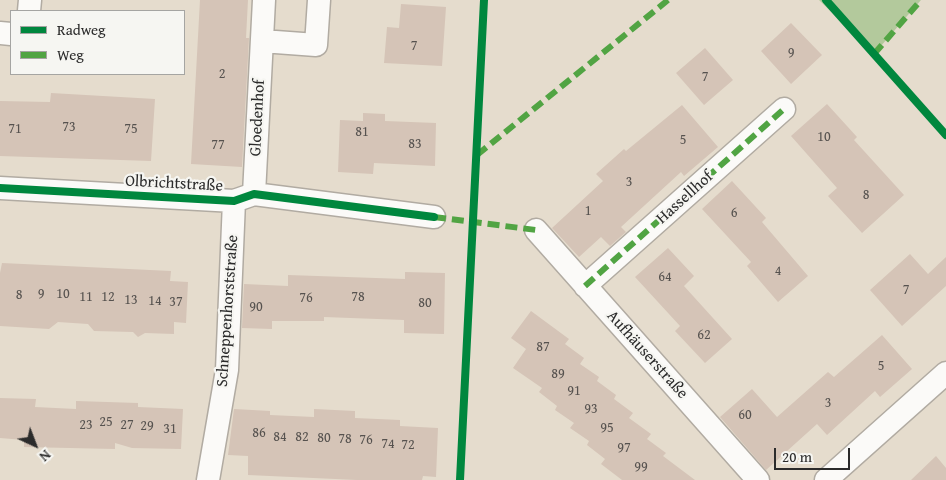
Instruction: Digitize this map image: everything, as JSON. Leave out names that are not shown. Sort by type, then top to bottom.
[{"type":"street","name":"Gloedenhof","points":[[244,198],[262,41],[264,0]]},
{"type":"street","points":[[262,41],[316,45],[319,0]]},
{"type":"street","name":"Hassellhof","points":[[585,286],[784,109]]},
{"type":"street","name":"Olbrichtstraße","points":[[0,188],[244,198],[434,217]]},
{"type":"street","name":"Schneppenhorststraße","points":[[208,480],[227,370],[244,198]]},
{"type":"street","name":"Aufhäuserstraße","points":[[536,230],[758,480]]},
{"type":"street","points":[[826,480],[946,373]]},
{"type":"green space","points":[[819,0],[921,0],[874,54]]},
{"type":"building","points":[[200,0],[248,0],[246,38],[249,38],[242,167],[191,164]]},
{"type":"building","points":[[401,4],[446,7],[442,66],[384,63],[387,27],[399,28]]},
{"type":"building","points":[[791,23],[822,55],[791,84],[761,51]]},
{"type":"building","points":[[705,48],[733,80],[704,105],[676,73]]},
{"type":"building","points":[[51,93],[155,99],[151,161],[0,156],[0,101],[50,102]]},
{"type":"building","points":[[827,104],[857,137],[854,140],[904,195],[862,233],[828,196],[837,188],[791,136]]},
{"type":"building","points":[[682,105],[718,147],[684,176],[681,172],[621,227],[626,232],[610,246],[601,237],[579,257],[552,228],[603,181],[596,174],[624,149],[626,151]]},
{"type":"building","points":[[363,113],[385,114],[385,121],[436,123],[435,166],[374,163],[373,174],[338,172],[340,120],[363,121]]},
{"type":"building","points":[[732,181],[766,218],[762,222],[808,276],[778,302],[747,266],[751,262],[702,209]]},
{"type":"building","points":[[668,248],[694,276],[684,286],[732,339],[705,363],[675,331],[680,326],[635,277]]},
{"type":"building","points":[[910,254],[928,274],[946,257],[946,286],[902,326],[870,290]]},
{"type":"building","points":[[2,263],[171,271],[170,281],[188,282],[186,323],[174,322],[174,334],[145,333],[138,337],[133,332],[94,331],[88,324],[58,322],[49,329],[0,326],[0,273]]},
{"type":"building","points":[[405,272],[445,273],[444,334],[404,333],[404,320],[324,317],[324,321],[272,321],[272,329],[242,328],[244,284],[288,286],[288,275],[405,279]]},
{"type":"building","points":[[531,311],[569,339],[565,344],[584,358],[580,364],[599,377],[597,381],[616,395],[614,399],[633,413],[629,418],[651,434],[647,439],[666,453],[663,456],[695,480],[622,480],[601,464],[605,459],[587,445],[589,441],[570,428],[574,423],[555,410],[557,406],[539,392],[542,388],[513,368],[526,349],[511,338]]},
{"type":"building","points":[[882,335],[912,369],[880,397],[875,391],[827,435],[817,424],[766,470],[720,417],[752,389],[777,417],[828,372],[834,377]]},
{"type":"building","points":[[0,398],[36,399],[35,407],[76,409],[76,401],[138,403],[138,407],[183,409],[181,449],[132,448],[115,443],[115,449],[24,447],[24,440],[0,438]]},
{"type":"building","points":[[234,409],[270,411],[270,415],[314,417],[314,409],[355,411],[355,418],[400,420],[400,426],[438,428],[436,477],[423,476],[422,480],[357,480],[248,475],[248,456],[228,455]]},
{"type":"building","points":[[936,456],[946,468],[946,480],[911,480]]},
{"type":"marked path","points":[[477,155],[668,0]]},
{"type":"marked path","points":[[874,54],[921,0]]},
{"type":"marked path","points":[[585,286],[784,109]]},
{"type":"marked path","points":[[434,217],[536,230]]},
{"type":"cycle path","points":[[460,480],[484,0]]},
{"type":"cycle path","points":[[826,0],[946,135]]},
{"type":"cycle path","points":[[0,188],[234,201],[254,194],[434,217]]}]
